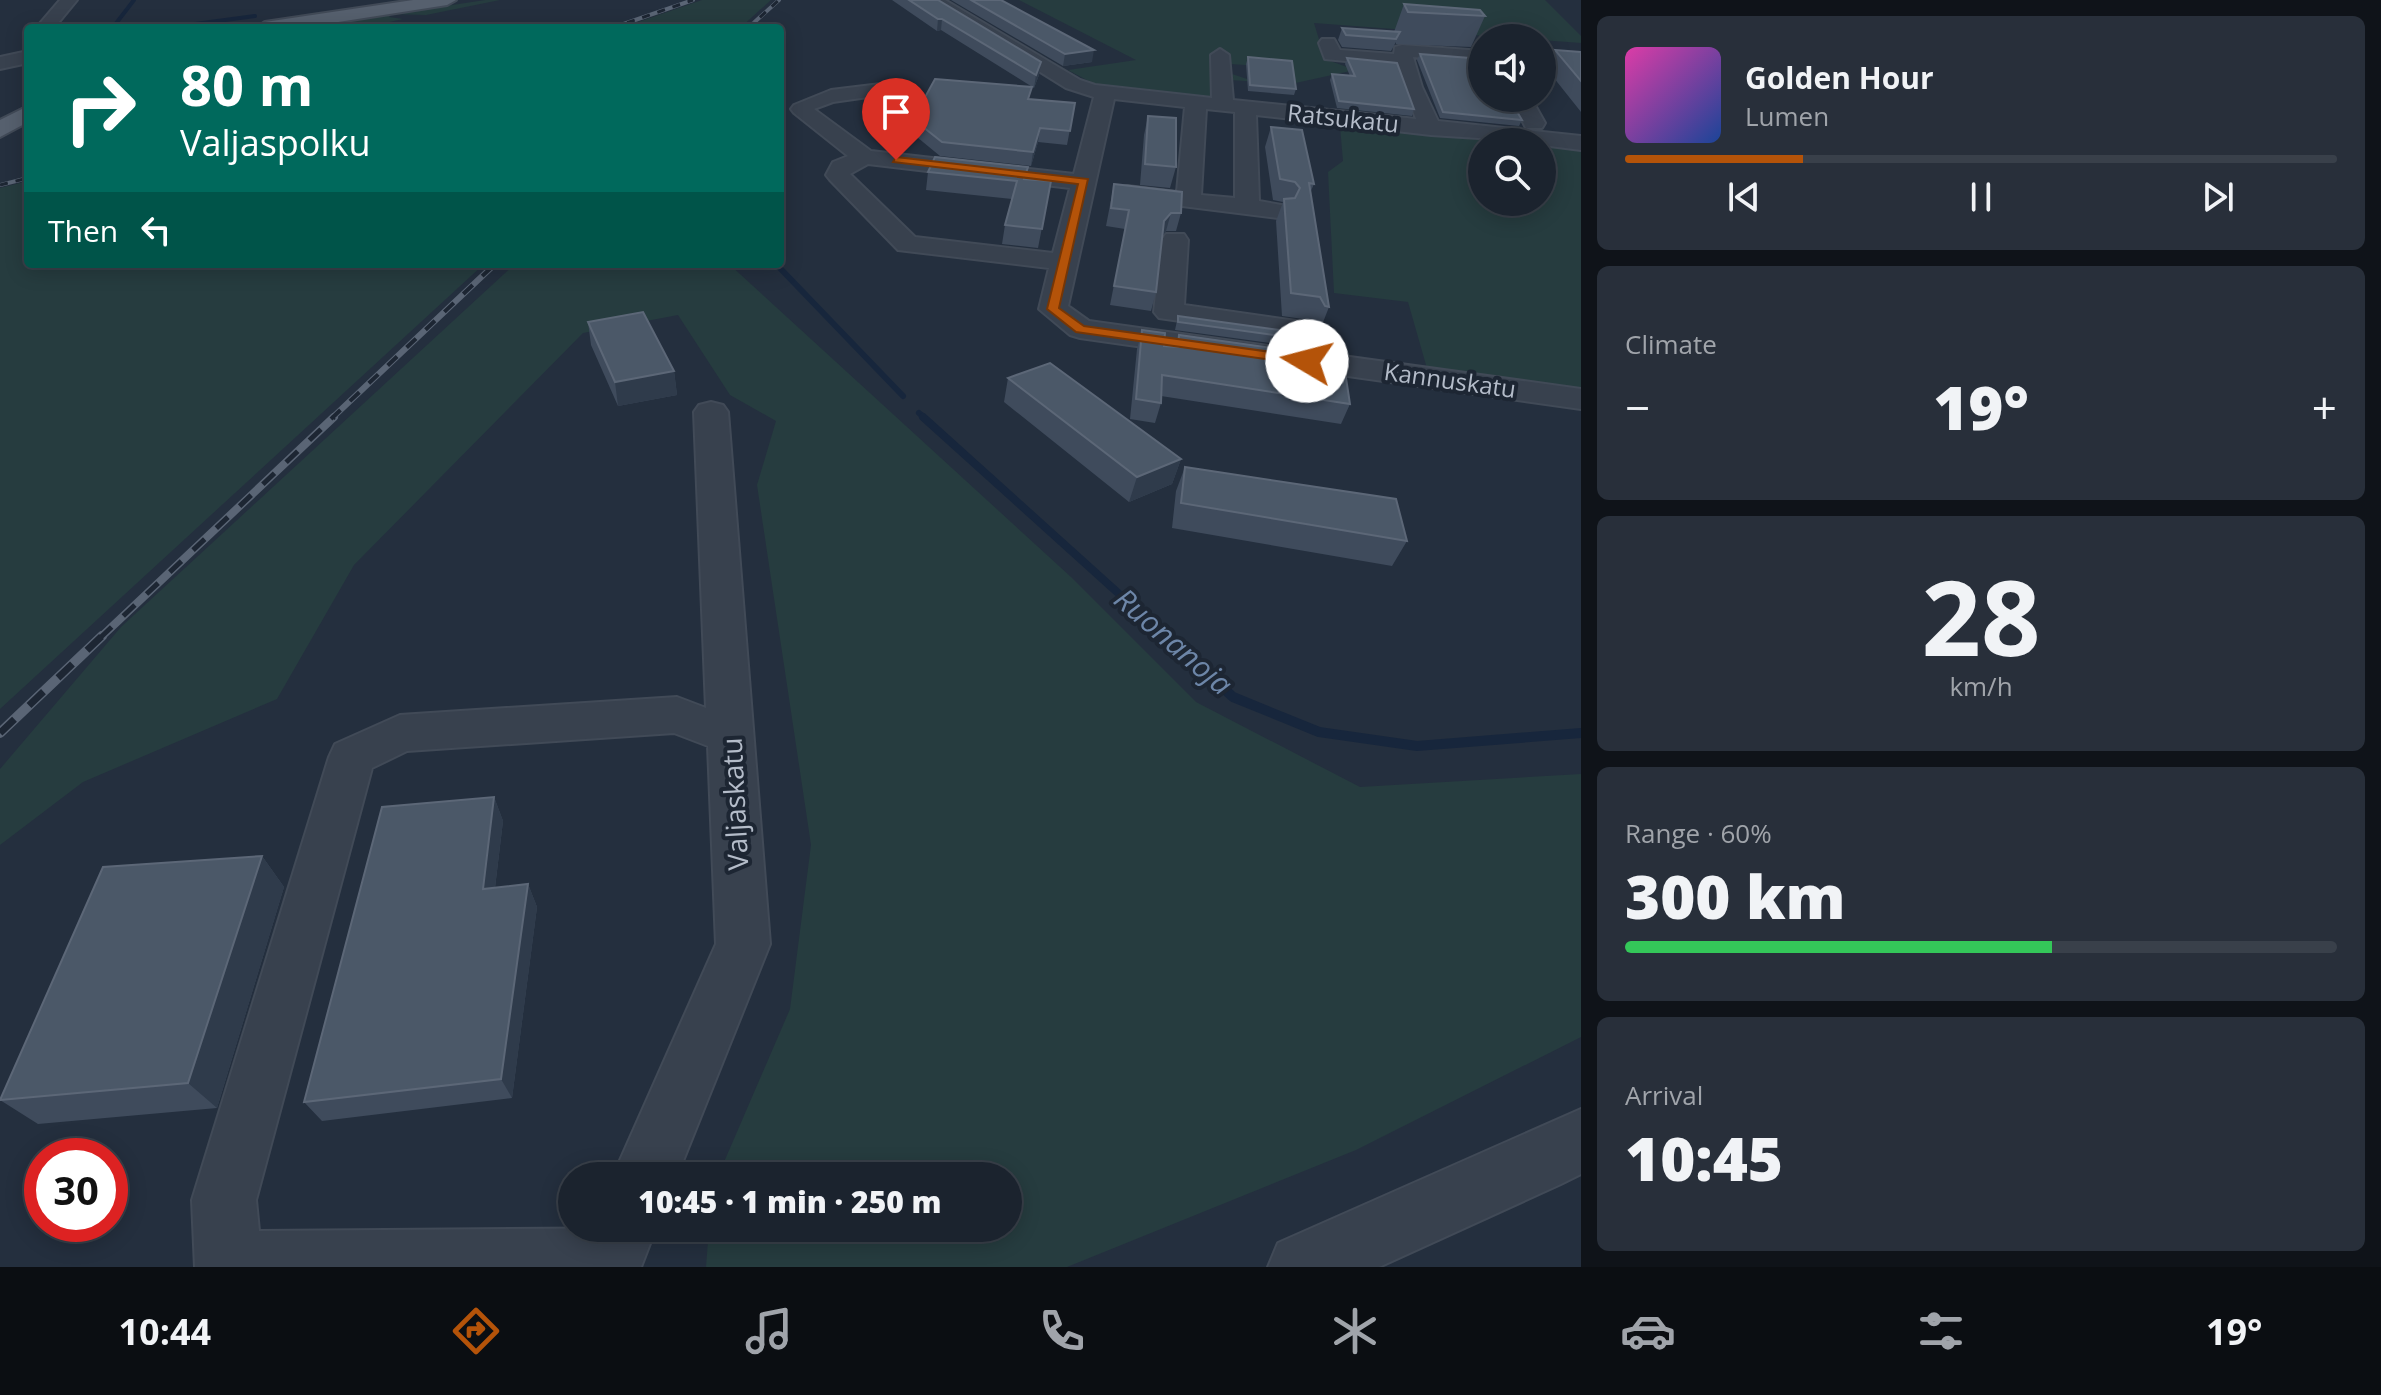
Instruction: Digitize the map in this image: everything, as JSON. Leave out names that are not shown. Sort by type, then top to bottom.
[{"type":"main road","points":[[291,24],[447,0]]},
{"type":"main road","points":[[0,130],[24,115]]},
{"type":"street","points":[[48,24],[69,0]]},
{"type":"street","name":"Ratsukatu","points":[[933,0],[1073,84],[1105,93],[1506,128]]},
{"type":"street","points":[[1328,43],[1332,55],[1406,61]]},
{"type":"street","points":[[1556,43],[1581,45]]},
{"type":"street","points":[[1427,121],[1402,51],[1468,56]]},
{"type":"street","points":[[1220,55],[1247,207]]},
{"type":"street","points":[[0,63],[24,58]]},
{"type":"street","points":[[1556,60],[1581,62]]},
{"type":"street","points":[[889,89],[821,98],[810,101],[801,109],[838,140],[865,157],[1278,211]]},
{"type":"street","points":[[865,157],[841,167],[838,175],[907,244],[1064,262],[1105,93]]},
{"type":"street","points":[[1189,199],[1196,103]]},
{"type":"street","name":"Ratsukatu","points":[[1556,136],[1581,143]]},
{"type":"street","points":[[1167,327],[1175,240]]},
{"type":"street","name":"Kannuskatu","points":[[1064,262],[1053,309],[1080,329],[1167,327],[1307,361],[1581,399]]},
{"type":"street","name":"Valjaskatu","points":[[651,1162],[743,944],[711,412]]},
{"type":"street","points":[[613,1253],[228,1265],[224,1200],[352,757],[400,733],[677,715],[731,736]]},
{"type":"street","points":[[1302,1267],[1539,1162],[1581,1140]]},
{"type":"green space","points":[[485,0],[500,0],[426,15],[393,14]]},
{"type":"green space","points":[[702,0],[771,0],[744,24],[633,24]]},
{"type":"green space","points":[[1019,0],[1545,0],[1581,36],[1581,43],[1556,41],[1556,24],[1468,24],[1468,35],[1314,23],[1325,59],[1355,70],[1291,84],[1230,80],[1229,73],[1253,81],[1290,68],[1230,64],[1223,61],[1231,61],[1231,55],[1215,53],[1216,102],[1098,86],[1068,70],[1136,60]]},
{"type":"green space","points":[[392,14],[389,17],[403,19],[380,24],[328,24]]},
{"type":"green space","points":[[1340,127],[1468,138],[1468,216],[1556,216],[1556,146],[1581,149],[1581,393],[1428,372],[1408,302],[1334,293],[1328,172],[1343,161]]},
{"type":"green space","points":[[24,182],[24,268],[480,268],[0,709],[0,188]]},
{"type":"green space","points":[[511,268],[733,268],[1071,577],[1196,702],[1360,787],[1581,774],[1581,1037],[1356,1150],[1067,1267],[706,1267],[708,1242],[1022,1242],[1022,1162],[724,1162],[790,1009],[811,845],[757,485],[776,421],[730,395],[678,315],[583,333],[354,565],[277,699],[83,782],[0,845],[0,769],[121,627]]},
{"type":"building","points":[[909,0],[938,0],[1041,62],[1036,75],[938,19]]},
{"type":"building","points":[[971,0],[1001,0],[1094,50],[1065,54]]},
{"type":"building","points":[[1404,4],[1480,10],[1485,16],[1408,12]]},
{"type":"building","points":[[1342,28],[1400,32],[1396,39],[1346,35]]},
{"type":"building","points":[[1556,50],[1581,52],[1581,81],[1556,51]]},
{"type":"building","points":[[1420,54],[1468,58],[1468,112],[1517,112],[1522,120],[1443,112]]},
{"type":"building","points":[[1248,57],[1292,61],[1296,89],[1250,85]]},
{"type":"building","points":[[1347,58],[1397,63],[1414,109],[1339,101],[1332,74],[1355,76]]},
{"type":"building","points":[[935,79],[1032,87],[1028,99],[1075,103],[1070,131],[1040,128],[1033,152],[942,142],[913,119]]},
{"type":"building","points":[[1148,116],[1176,118],[1176,167],[1145,164]]},
{"type":"building","points":[[1271,127],[1302,130],[1314,184],[1309,183],[1329,307],[1320,297],[1291,293],[1284,199],[1295,198],[1300,188],[1295,182],[1280,179]]},
{"type":"building","points":[[935,157],[1028,167],[1024,179],[1051,181],[1042,229],[1005,225],[1017,181],[928,172]]},
{"type":"building","points":[[1114,184],[1182,192],[1181,213],[1171,213],[1164,221],[1156,292],[1114,286],[1129,210],[1111,208]]},
{"type":"building","points":[[643,312],[674,371],[615,382],[588,322]]},
{"type":"building","points":[[1178,316],[1287,331],[1288,337],[1178,322]]},
{"type":"building","points":[[1142,330],[1165,333],[1164,346],[1178,347],[1179,335],[1294,351],[1296,371],[1346,378],[1350,404],[1162,375],[1161,403],[1136,399]]},
{"type":"building","points":[[1050,363],[1181,459],[1137,477],[1008,378]]},
{"type":"building","points":[[1185,467],[1396,499],[1407,541],[1181,503]]},
{"type":"building","points":[[494,797],[483,889],[528,884],[501,1079],[304,1102],[382,807]]},
{"type":"building","points":[[262,856],[188,1083],[0,1100],[103,867]]},
{"type":"waterway","name":"Ruonanoja","points":[[116,24],[134,0]]},
{"type":"waterway","name":"Ruonanoja","points":[[195,24],[255,16]]},
{"type":"waterway","name":"Ruonanoja","points":[[780,268],[903,396]]},
{"type":"waterway","name":"Ruonanoja","points":[[919,413],[926,419]]},
{"type":"waterway","name":"Ruonanoja","points":[[923,417],[1168,638]]},
{"type":"waterway","name":"Ruonanoja","points":[[1166,636],[1233,697],[1319,732],[1417,746],[1581,733]]},
{"type":"railway","points":[[624,24],[693,0]]},
{"type":"railway","points":[[752,24],[779,0]]},
{"type":"railway","points":[[0,185],[24,179]]},
{"type":"railway","points":[[331,419],[491,268]]},
{"type":"railway","points":[[100,638],[334,417]]},
{"type":"railway","points":[[0,733],[102,636]]},
{"type":"route","points":[[896,160],[1084,182],[1053,309],[1080,329],[1307,361]]}]
